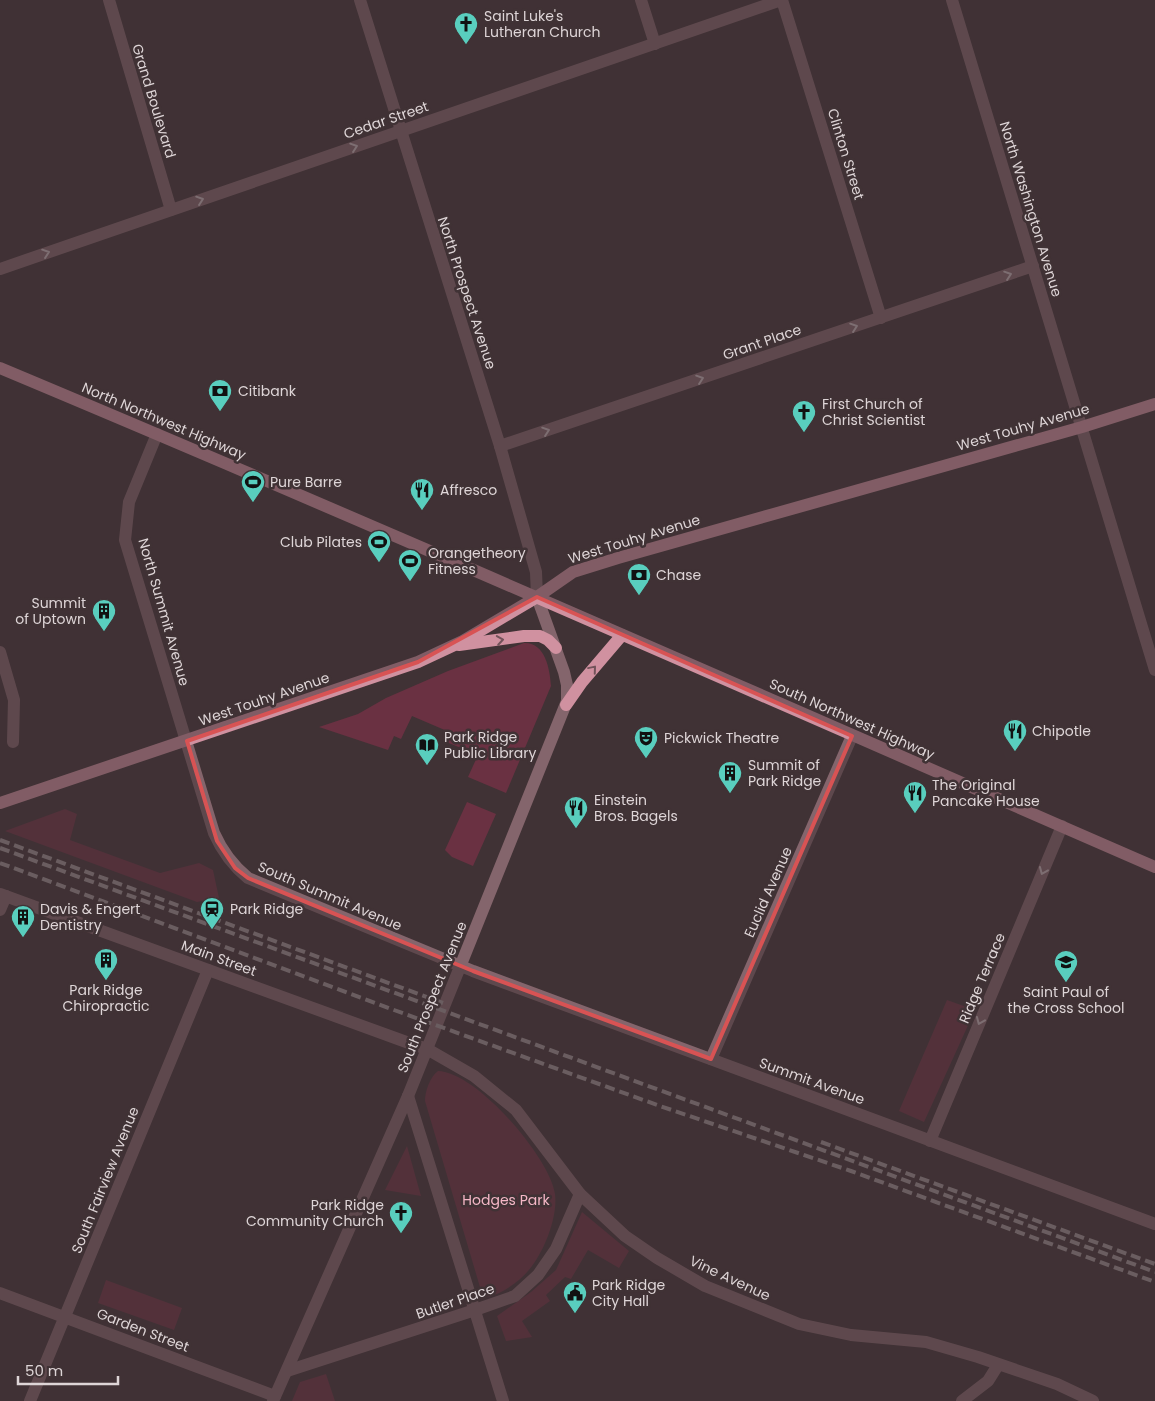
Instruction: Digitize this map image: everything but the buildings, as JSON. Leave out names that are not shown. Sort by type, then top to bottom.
[{"type":"main road","name":"North Northwest Highway","points":[[0,368],[537,597]]},
{"type":"main road","name":"West Touhy Avenue","points":[[3,799],[186,741],[418,662],[451,646],[537,597],[573,572],[1082,427],[1155,404]]},
{"type":"main road","name":"South Northwest Highway","points":[[537,597],[1155,867]]},
{"type":"main road","points":[[566,705],[582,682],[622,635]]},
{"type":"main road","points":[[451,646],[524,636],[540,636],[548,640],[556,648]]},
{"type":"street","name":"Grand Boulevard","points":[[109,0],[171,210]]},
{"type":"street","name":"North Prospect Avenue","points":[[360,0],[500,446],[536,572],[537,597]]},
{"type":"street","points":[[641,0],[655,44]]},
{"type":"street","name":"Cedar Street","points":[[0,268],[782,0]]},
{"type":"street","name":"Clinton Street","points":[[782,0],[881,318]]},
{"type":"street","name":"North Washington Avenue","points":[[952,0],[1155,670]]},
{"type":"street","name":"Grant Place","points":[[500,446],[1033,266]]},
{"type":"street","name":"North Summit Avenue","points":[[157,434],[129,502],[125,540],[186,741]]},
{"type":"street","name":"South Prospect Avenue","points":[[274,1398],[408,1096],[566,705],[567,685],[556,648],[537,597]]},
{"type":"street","points":[[0,652],[14,700],[13,742]]},
{"type":"street","name":"Euclid Avenue","points":[[712,1059],[852,736]]},
{"type":"street","name":"South Summit Avenue","points":[[186,741],[217,841],[235,868],[248,878],[460,966]]},
{"type":"street","name":"Ridge Terrace","points":[[930,1141],[1062,826]]},
{"type":"street","points":[[0,910],[3,895]]},
{"type":"street","name":"Main Street","points":[[3,895],[427,1049]]},
{"type":"street","name":"Summit Avenue","points":[[460,966],[1155,1224]]},
{"type":"street","name":"South Fairview Avenue","points":[[30,1401],[208,970]]},
{"type":"street","name":"Vine Avenue","points":[[427,1049],[474,1076],[516,1110],[580,1194],[624,1236],[656,1258],[706,1286],[800,1324],[851,1336],[926,1342],[978,1357],[1057,1384],[1093,1401]]},
{"type":"street","points":[[408,1096],[503,1401]]},
{"type":"street","name":"Butler Place","points":[[287,1371],[515,1296],[538,1275],[556,1249],[580,1194]]},
{"type":"street","name":"Garden Street","points":[[0,1293],[65,1316],[274,1398]]},
{"type":"street","points":[[962,1401],[988,1380],[998,1365]]},
{"type":"highlighted area","points":[[537,597],[852,736],[711,1059],[473,971],[248,878],[235,868],[217,841],[187,741],[418,662]]},
{"type":"green space","points":[[524,643],[537,647],[542,652],[548,665],[551,686],[506,793],[468,777],[478,755],[444,741],[447,731],[412,716],[401,739],[394,736],[388,750],[319,727],[358,714],[386,698],[448,671]]},
{"type":"green space","points":[[467,802],[496,814],[473,866],[452,857],[445,850]]},
{"type":"green space","points":[[65,809],[77,814],[70,840],[160,873],[199,863],[213,870],[219,898],[197,902],[5,831]]},
{"type":"green space","points":[[947,1000],[975,1010],[924,1122],[899,1111]]},
{"type":"green space","name":"Hodges Park","points":[[438,1071],[454,1075],[472,1086],[509,1119],[540,1160],[550,1178],[555,1194],[550,1232],[537,1259],[528,1271],[513,1285],[489,1297],[482,1294],[425,1101],[428,1084]]},
{"type":"green space","points":[[407,1146],[421,1196],[385,1190]]},
{"type":"green space","points":[[582,1212],[629,1251],[619,1268],[588,1250],[571,1279],[565,1277],[546,1295],[550,1301],[522,1321],[532,1337],[506,1341],[497,1316],[531,1292],[556,1270]]},
{"type":"green space","points":[[106,1280],[182,1308],[174,1330],[98,1303]]},
{"type":"green space","points":[[326,1374],[335,1401],[292,1401],[300,1382]]},
{"type":"railway","points":[[0,840],[443,1003]]},
{"type":"railway","points":[[0,848],[1155,1272]]},
{"type":"railway","points":[[0,863],[394,1010],[660,1106],[851,1171],[1155,1282]]},
{"type":"railway","points":[[821,1142],[1155,1264]]},
{"type":"place","name":"Saint Luke's Lutheran Church","points":[[466,45]]},
{"type":"place","name":"Citibank","points":[[220,412]]},
{"type":"place","name":"First Church of Christ Scientist","points":[[804,433]]},
{"type":"place","name":"Pure Barre","points":[[253,503]]},
{"type":"place","name":"Affresco","points":[[422,511]]},
{"type":"place","name":"Club Pilates","points":[[379,563]]},
{"type":"place","name":"Orangetheory Fitness","points":[[410,582]]},
{"type":"place","name":"Chase","points":[[639,596]]},
{"type":"place","name":"Summit of Uptown","points":[[104,632]]},
{"type":"place","name":"Chipotle","points":[[1015,752]]},
{"type":"place","name":"Pickwick Theatre","points":[[646,759]]},
{"type":"place","name":"Park Ridge Public Library","points":[[427,766]]},
{"type":"place","name":"Summit of Park Ridge","points":[[730,794]]},
{"type":"place","name":"The Original Pancake House","points":[[915,814]]},
{"type":"place","name":"Einstein Bros. Bagels","points":[[576,829]]},
{"type":"place","name":"Park Ridge","points":[[212,930]]},
{"type":"place","name":"Davis & Engert Dentistry","points":[[23,938]]},
{"type":"place","name":"Park Ridge Chiropractic","points":[[106,981]]},
{"type":"place","name":"Saint Paul of the Cross School","points":[[1066,983]]},
{"type":"place","name":"Park Ridge Community Church","points":[[401,1234]]},
{"type":"place","name":"Park Ridge City Hall","points":[[575,1314]]}]
